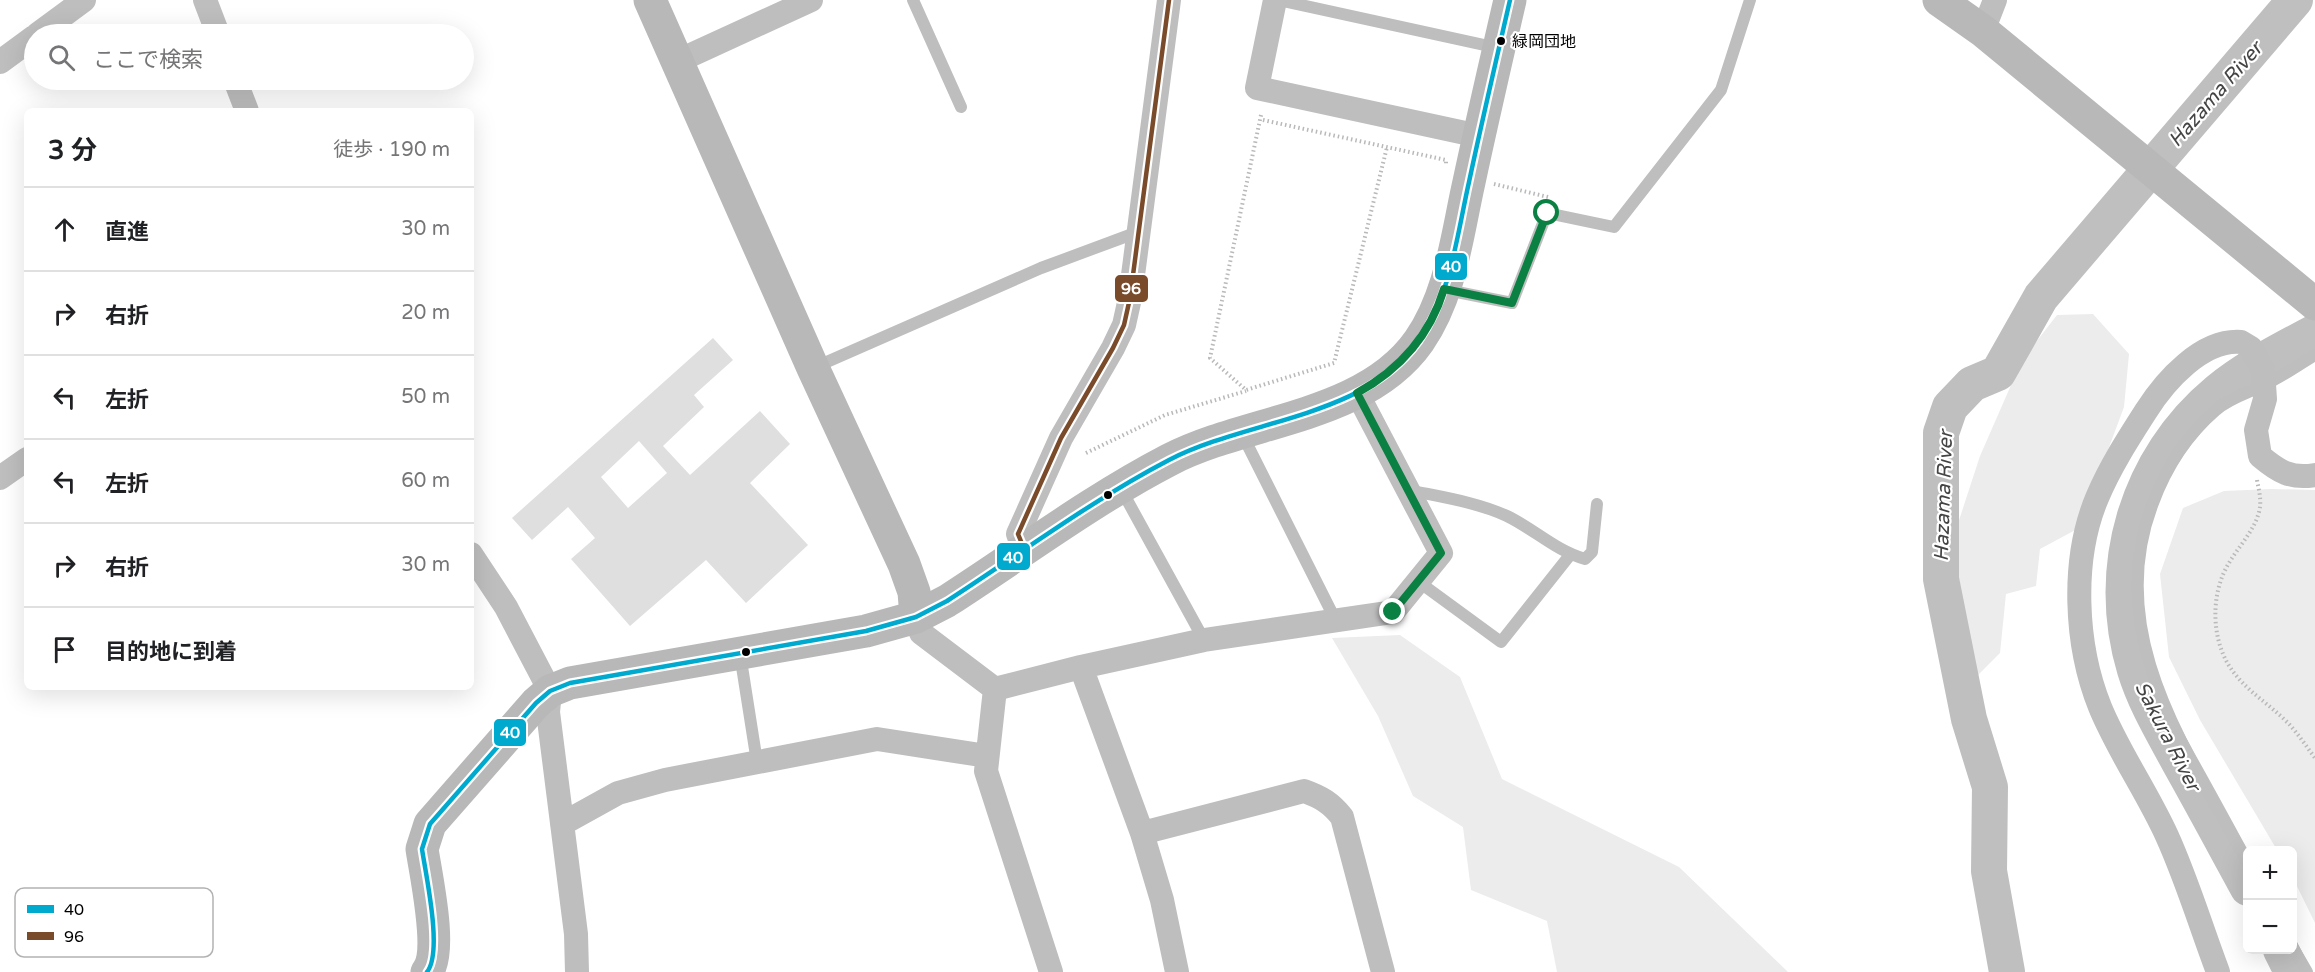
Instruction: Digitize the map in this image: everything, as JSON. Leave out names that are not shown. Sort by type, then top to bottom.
[{"type":"street","points":[[52,24],[84,0]]},
{"type":"street","points":[[205,0],[214,24]]},
{"type":"street","points":[[650,0],[813,368],[904,564],[914,592],[916,616],[921,633],[995,689]]},
{"type":"street","points":[[678,62],[811,0]]},
{"type":"street","points":[[1025,550],[1018,534],[1060,438],[1124,325],[1169,0]]},
{"type":"street","points":[[1276,0],[1257,88],[1479,136]]},
{"type":"street","points":[[427,972],[434,957],[422,849],[425,835],[430,824],[536,703],[550,691],[570,683],[866,631],[916,616],[947,601],[1121,488],[1191,450],[1357,393],[1376,383],[1408,355],[1431,322],[1444,289],[1510,0]]},
{"type":"street","points":[[1939,0],[1983,31],[2315,304]]},
{"type":"street","points":[[1983,31],[1995,0]]},
{"type":"street","points":[[0,62],[24,45]]},
{"type":"street","points":[[239,90],[246,108]]},
{"type":"street","points":[[2218,972],[2167,836],[2100,707],[2082,640],[2079,607],[2084,542],[2096,500],[2119,453],[2151,403],[2192,360],[2213,346],[2231,341],[2241,342],[2250,348],[2265,378],[2265,399],[2256,430],[2260,456],[2283,473],[2297,478],[2315,475]]},
{"type":"street","points":[[995,689],[1204,640],[1393,612],[1441,553],[1357,393]]},
{"type":"street","points":[[0,478],[24,461]]},
{"type":"street","points":[[474,559],[506,607],[550,691],[548,712],[576,934],[577,972]]},
{"type":"street","points":[[1081,667],[1142,833],[1162,900],[1177,972]]},
{"type":"street","points":[[995,689],[986,771],[1051,972]]},
{"type":"street","points":[[562,825],[618,793],[665,780],[877,739],[987,756]]},
{"type":"street","points":[[1142,833],[1304,790],[1320,796],[1333,805],[1342,817],[1383,972]]},
{"type":"lane","points":[[913,0],[961,107]]},
{"type":"lane","points":[[1276,0],[1499,48]]},
{"type":"lane","points":[[1444,289],[1512,303],[1547,213],[1614,227],[1721,90],[1750,0]]},
{"type":"lane","points":[[813,368],[1041,268],[1138,232]]},
{"type":"lane","points":[[2243,856],[2153,680],[2140,630],[2138,576],[2147,517],[2175,457],[2217,408],[2265,378],[2315,355]]},
{"type":"lane","points":[[1241,432],[1336,621]]},
{"type":"lane","points":[[1121,488],[1204,640]]},
{"type":"lane","points":[[1406,490],[1471,503],[1508,517],[1570,555],[1585,559],[1592,552],[1597,504]]},
{"type":"lane","points":[[1419,582],[1501,642],[1570,555]]},
{"type":"lane","points":[[740,653],[757,762]]},
{"type":"lane","points":[[2297,954],[2307,972]]},
{"type":"path","points":[[1246,390],[1210,358],[1262,117],[1446,160],[1445,167]]},
{"type":"path","points":[[1086,453],[1165,415],[1334,363],[1387,147]]},
{"type":"path","points":[[2260,456],[2257,481],[2261,495],[2260,511],[2253,527],[2227,564],[2217,594],[2215,615],[2219,639],[2227,663],[2241,682],[2288,723],[2315,758]]},
{"type":"shaded area","points":[[2093,314],[2129,354],[2124,407],[2079,528],[2040,549],[2036,586],[2006,594],[2000,653],[1977,676],[1948,554],[1980,456],[2022,360],[2057,315]]},
{"type":"shaded area","points":[[2315,490],[2315,923],[2297,886],[2297,846],[2275,846],[2200,720],[2169,657],[2160,574],[2183,508],[2224,491]]},
{"type":"shaded area","points":[[1400,635],[1460,677],[1502,779],[1679,867],[1788,972],[1557,972],[1547,921],[1471,890],[1463,827],[1413,796],[1378,716],[1332,638]]},
{"type":"building","points":[[713,338],[733,360],[694,395],[704,407],[663,446],[690,475],[760,411],[790,444],[750,483],[808,545],[746,603],[706,560],[630,626],[571,559],[595,538],[568,507],[532,540],[512,518]],"holes":[[[639,441],[667,473],[628,508],[601,477]]]},
{"type":"waterway","name":"Hazama River","points":[[2007,972],[1989,871],[1990,787],[1969,719],[1941,579],[1941,433],[1950,407],[1972,384],[1998,373],[2041,297],[2295,0]]},
{"type":"waterway","name":"Sakura River","points":[[2243,879],[2161,730],[2139,682],[2126,631],[2124,593],[2126,555],[2134,517],[2148,482],[2166,449],[2190,418],[2218,391],[2241,374],[2315,332]]},
{"type":"waterway","name":"Sakura River","points":[[2283,954],[2292,972]]},
{"type":"transit line","name":"96","points":[[1025,551],[1018,534],[1061,438],[1124,325],[1130,298],[1169,0]]},
{"type":"transit line","name":"40","points":[[427,972],[432,962],[434,931],[422,849],[430,824],[536,703],[550,691],[570,683],[866,631],[916,617],[947,601],[1084,510],[1169,460],[1200,446],[1337,402],[1368,386],[1396,367],[1419,341],[1430,323],[1446,284],[1510,0]]},
{"type":"place","name":"緑岡団地","points":[[1501,41]]},
{"type":"route","points":[[1393,612],[1441,553],[1357,393],[1376,383],[1408,355],[1431,322],[1444,289],[1512,303],[1547,213]]}]
